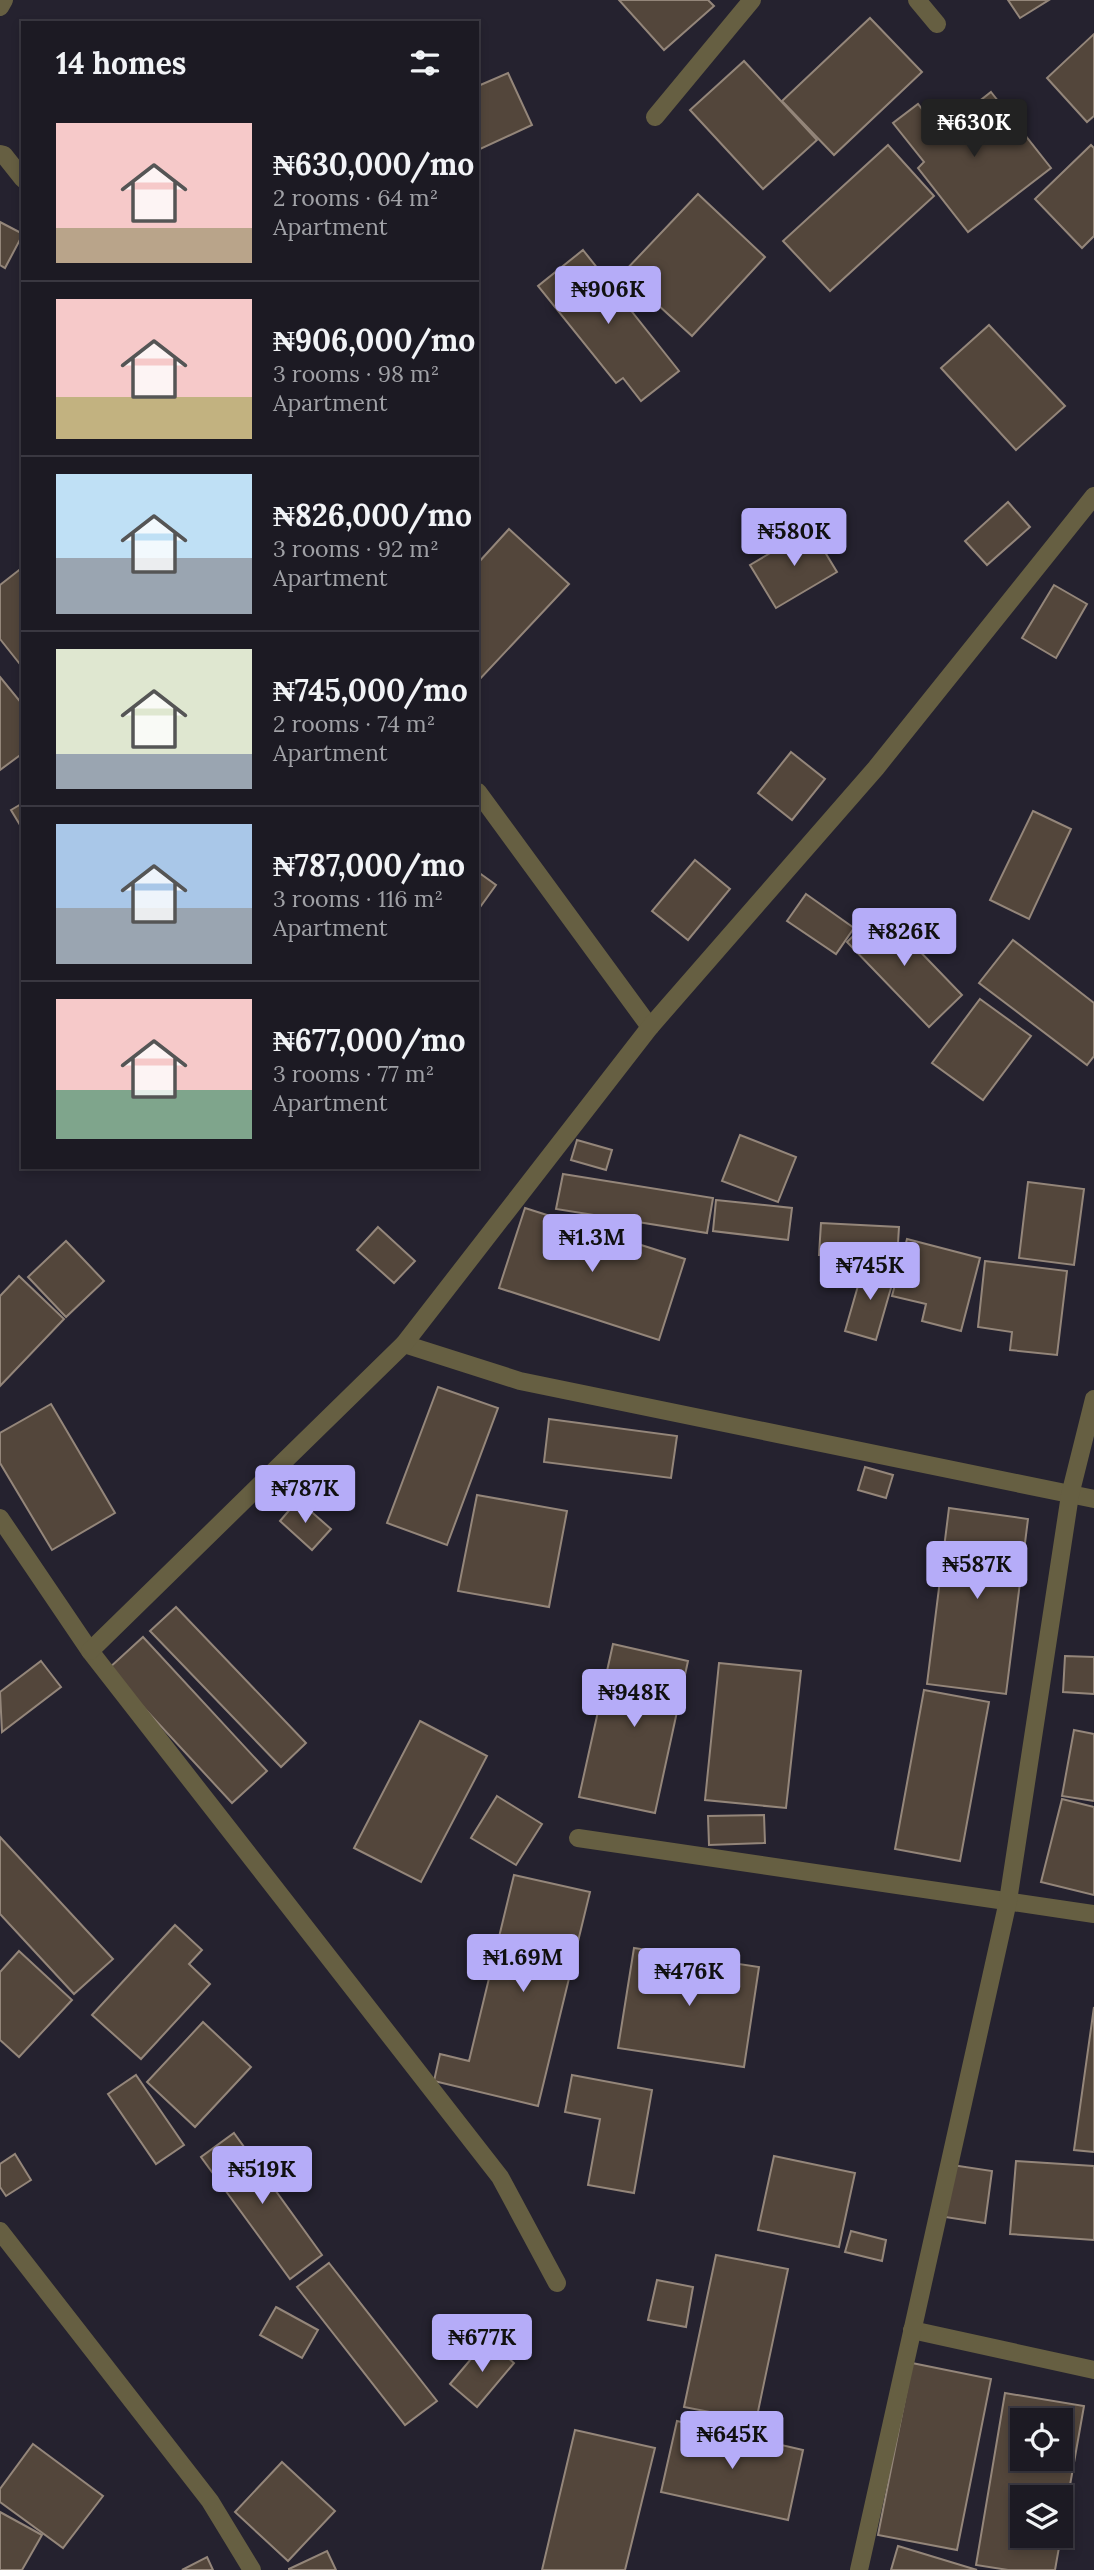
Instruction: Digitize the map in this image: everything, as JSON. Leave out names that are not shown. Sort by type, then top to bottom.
[{"type":"street","points":[[0,7],[4,0]]},
{"type":"street","points":[[655,117],[752,0]]},
{"type":"street","points":[[916,0],[937,24]]},
{"type":"street","points":[[0,154],[4,155],[21,176]]},
{"type":"street","points":[[90,1651],[404,1344],[650,1027],[876,768],[1094,496]]},
{"type":"street","points":[[479,793],[650,1027]]},
{"type":"street","points":[[404,1344],[520,1381],[1094,1499]]},
{"type":"street","points":[[859,2570],[1008,1901],[1070,1495],[1094,1399]]},
{"type":"street","points":[[0,1518],[90,1651],[500,2177],[557,2283]]},
{"type":"street","points":[[578,1838],[1094,1914]]},
{"type":"street","points":[[0,2231],[210,2501],[252,2570]]},
{"type":"street","points":[[912,2330],[1094,2370]]},
{"type":"building","points":[[619,0],[708,0],[714,6],[664,50]]},
{"type":"building","points":[[1008,0],[1049,0],[1020,18]]},
{"type":"building","points":[[870,18],[922,72],[834,155],[782,101]]},
{"type":"building","points":[[1094,34],[1094,116],[1087,122],[1047,78]]},
{"type":"building","points":[[744,61],[817,140],[763,189],[690,110]]},
{"type":"building","points":[[508,73],[532,125],[479,150],[479,86]]},
{"type":"building","points":[[991,92],[1051,168],[968,232],[918,168],[924,162],[893,123],[918,104],[940,132]]},
{"type":"building","points":[[888,145],[934,196],[830,291],[783,241]]},
{"type":"building","points":[[1091,145],[1094,148],[1094,236],[1082,248],[1035,199]]},
{"type":"building","points":[[698,194],[765,257],[692,336],[623,273]]},
{"type":"building","points":[[0,222],[21,233],[21,238],[5,268],[0,265]]},
{"type":"building","points":[[583,250],[679,371],[641,401],[623,378],[616,383],[538,286]]},
{"type":"building","points":[[989,325],[1065,406],[1016,450],[941,368]]},
{"type":"building","points":[[1008,502],[1030,527],[987,565],[965,541]]},
{"type":"building","points":[[509,529],[569,584],[479,680],[479,562]]},
{"type":"building","points":[[811,529],[837,572],[776,608],[750,565]]},
{"type":"building","points":[[21,569],[21,665],[0,639],[0,585]]},
{"type":"building","points":[[1054,585],[1087,604],[1056,658],[1022,638]]},
{"type":"building","points":[[0,677],[21,703],[21,754],[0,770]]},
{"type":"building","points":[[791,752],[825,779],[792,820],[758,793]]},
{"type":"building","points":[[21,804],[21,827],[11,810]]},
{"type":"building","points":[[1033,811],[1071,829],[1029,919],[990,900]]},
{"type":"building","points":[[695,860],[730,889],[688,940],[652,911]]},
{"type":"building","points":[[479,873],[496,885],[479,909]]},
{"type":"building","points":[[806,894],[854,928],[836,954],[787,921]]},
{"type":"building","points":[[880,910],[962,995],[929,1027],[847,942]]},
{"type":"building","points":[[1013,940],[1094,1003],[1094,1056],[1087,1065],[979,983]]},
{"type":"building","points":[[980,999],[1031,1036],[983,1100],[932,1063]]},
{"type":"building","points":[[740,1135],[796,1157],[778,1202],[722,1181]]},
{"type":"building","points":[[577,1140],[612,1150],[606,1170],[571,1160]]},
{"type":"building","points":[[563,1174],[713,1198],[707,1233],[556,1209]]},
{"type":"building","points":[[1028,1182],[1084,1189],[1074,1265],[1019,1258]]},
{"type":"building","points":[[716,1200],[792,1208],[788,1240],[713,1231]]},
{"type":"building","points":[[525,1208],[685,1259],[659,1340],[499,1288]]},
{"type":"building","points":[[821,1223],[899,1227],[897,1259],[819,1255]]},
{"type":"building","points":[[378,1227],[415,1261],[394,1283],[357,1250]]},
{"type":"building","points":[[907,1239],[980,1258],[961,1331],[922,1321],[926,1304],[892,1296]]},
{"type":"building","points":[[66,1241],[104,1281],[66,1317],[28,1277]]},
{"type":"building","points":[[985,1261],[1067,1271],[1057,1355],[1010,1350],[1012,1332],[978,1327]]},
{"type":"building","points":[[864,1265],[895,1274],[876,1340],[845,1331]]},
{"type":"building","points":[[19,1276],[64,1319],[0,1386],[0,1296]]},
{"type":"building","points":[[438,1387],[498,1408],[447,1545],[387,1523]]},
{"type":"building","points":[[51,1404],[115,1513],[52,1550],[0,1463],[0,1433]]},
{"type":"building","points":[[549,1419],[677,1436],[671,1478],[544,1462]]},
{"type":"building","points":[[865,1467],[893,1475],[886,1498],[858,1490]]},
{"type":"building","points":[[477,1495],[567,1511],[549,1607],[458,1591]]},
{"type":"building","points":[[298,1500],[331,1529],[312,1550],[280,1521]]},
{"type":"building","points":[[949,1508],[1028,1519],[1006,1694],[927,1684]]},
{"type":"building","points":[[176,1607],[306,1743],[281,1767],[150,1631]]},
{"type":"building","points":[[143,1637],[267,1771],[232,1803],[108,1669]]},
{"type":"building","points":[[613,1644],[688,1661],[655,1813],[579,1797]]},
{"type":"building","points":[[1065,1656],[1094,1657],[1094,1694],[1063,1692]]},
{"type":"building","points":[[41,1661],[61,1687],[2,1732],[0,1692]]},
{"type":"building","points":[[719,1663],[801,1671],[786,1808],[705,1800]]},
{"type":"building","points":[[924,1690],[989,1702],[960,1861],[895,1849]]},
{"type":"building","points":[[420,1721],[487,1756],[421,1882],[354,1848]]},
{"type":"building","points":[[1074,1730],[1094,1734],[1094,1801],[1062,1796]]},
{"type":"building","points":[[497,1796],[542,1824],[516,1865],[471,1838]]},
{"type":"building","points":[[1062,1799],[1094,1807],[1094,1895],[1041,1882]]},
{"type":"building","points":[[764,1815],[765,1843],[709,1845],[708,1816]]},
{"type":"building","points":[[0,1837],[113,1959],[74,1994],[0,1914]]},
{"type":"building","points":[[514,1875],[590,1892],[538,2106],[434,2081],[440,2054],[469,2061]]},
{"type":"building","points":[[175,1925],[202,1950],[189,1964],[210,1984],[141,2059],[92,2015]]},
{"type":"building","points":[[634,1948],[759,1967],[744,2067],[618,2048]]},
{"type":"building","points":[[19,1951],[72,2000],[19,2057],[0,2040],[0,1972]]},
{"type":"building","points":[[1094,2007],[1094,2152],[1074,2150]]},
{"type":"building","points":[[203,2022],[251,2067],[195,2127],[147,2082]]},
{"type":"building","points":[[136,2075],[184,2145],[156,2164],[108,2094]]},
{"type":"building","points":[[572,2075],[652,2090],[634,2193],[588,2185],[600,2119],[565,2112]]},
{"type":"building","points":[[234,2133],[322,2255],[290,2279],[201,2157]]},
{"type":"building","points":[[15,2154],[31,2180],[6,2196],[0,2187],[0,2164]]},
{"type":"building","points":[[774,2156],[855,2173],[839,2247],[758,2230]]},
{"type":"building","points":[[1016,2161],[1094,2166],[1094,2240],[1010,2234]]},
{"type":"building","points":[[952,2165],[992,2171],[985,2223],[945,2217]]},
{"type":"building","points":[[851,2231],[886,2240],[882,2261],[845,2252]]},
{"type":"building","points":[[716,2255],[788,2269],[756,2421],[684,2407]]},
{"type":"building","points":[[329,2263],[437,2401],[405,2425],[297,2287]]},
{"type":"building","points":[[657,2280],[693,2287],[686,2327],[648,2320]]},
{"type":"building","points":[[276,2307],[318,2330],[302,2358],[260,2335]]},
{"type":"building","points":[[487,2340],[514,2363],[477,2407],[450,2384]]},
{"type":"building","points":[[912,2363],[991,2379],[957,2550],[878,2535]]},
{"type":"building","points":[[1005,2393],[1084,2406],[1073,2468],[1073,2408],[1010,2408],[1010,2471],[1073,2471],[1070,2485],[1010,2485],[1010,2548],[1059,2548],[1055,2570],[1008,2570],[976,2565]]},
{"type":"building","points":[[677,2421],[803,2450],[788,2520],[661,2492]]},
{"type":"building","points":[[575,2430],[655,2448],[625,2570],[542,2570]]},
{"type":"building","points":[[33,2444],[103,2496],[63,2548],[0,2502],[0,2489]]},
{"type":"building","points":[[282,2462],[335,2511],[288,2561],[235,2512]]},
{"type":"building","points":[[0,2512],[42,2535],[22,2570],[0,2570]]},
{"type":"building","points":[[898,2546],[977,2570],[891,2570]]},
{"type":"building","points":[[327,2551],[336,2570],[289,2570],[289,2569]]},
{"type":"building","points":[[207,2557],[213,2570],[182,2570]]}]
